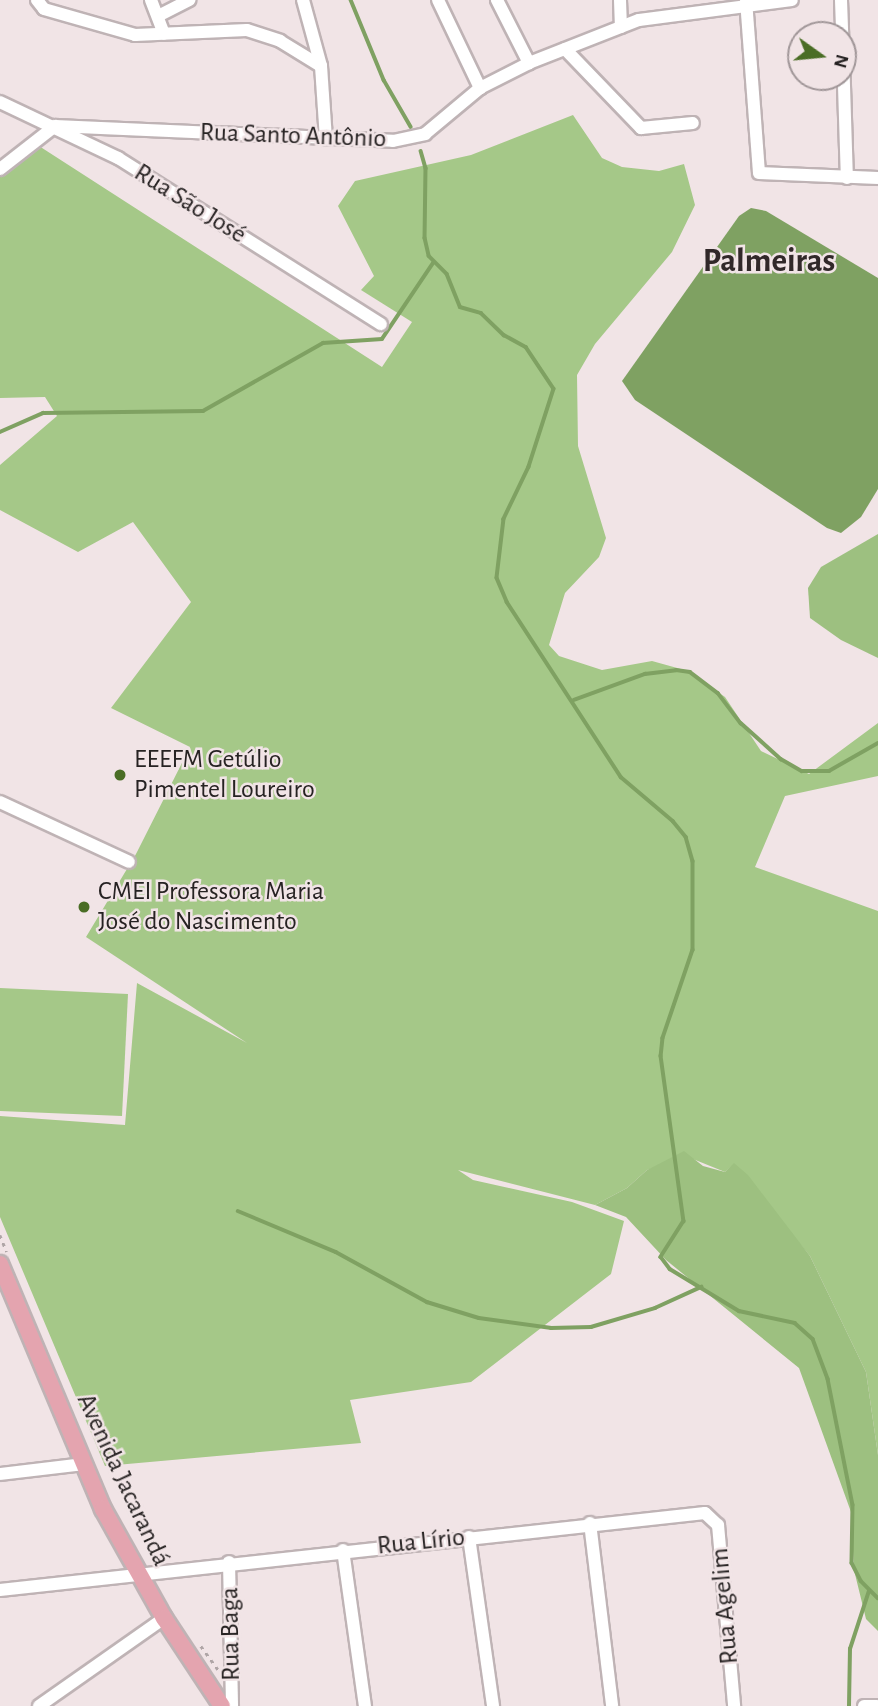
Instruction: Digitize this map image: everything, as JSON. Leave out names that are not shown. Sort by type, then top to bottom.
[{"type":"main road","name":"Avenida Jacarandá","points":[[5,1262],[84,1464],[136,1572],[222,1706]]},
{"type":"street","points":[[37,0],[44,9],[108,30],[164,34],[247,30],[280,41],[321,66]]},
{"type":"street","points":[[152,0],[160,15],[164,34]]},
{"type":"street","points":[[160,15],[189,0]]},
{"type":"street","points":[[303,0],[321,66],[326,139]]},
{"type":"street","points":[[438,0],[480,88]]},
{"type":"street","points":[[497,0],[529,63]]},
{"type":"street","points":[[620,0],[621,27]]},
{"type":"street","name":"Rua Santo Antônio","points":[[55,126],[393,141],[425,134],[480,88],[529,63],[639,20],[746,1],[792,0]]},
{"type":"street","points":[[841,0],[842,21]]},
{"type":"street","points":[[746,1],[759,173],[878,178]]},
{"type":"street","points":[[565,49],[641,128],[693,123]]},
{"type":"street","points":[[844,91],[847,178]]},
{"type":"street","name":"Rua São José","points":[[0,102],[118,158],[381,324]]},
{"type":"street","points":[[0,169],[55,126]]},
{"type":"street","points":[[0,802],[129,862]]},
{"type":"street","points":[[0,1474],[84,1464]]},
{"type":"street","name":"Rua Lírio","points":[[0,1590],[136,1572],[705,1513]]},
{"type":"street","name":"Rua Agelim","points":[[705,1513],[718,1525],[734,1706]]},
{"type":"street","points":[[590,1523],[612,1706]]},
{"type":"street","points":[[468,1536],[493,1706]]},
{"type":"street","points":[[343,1550],[365,1706]]},
{"type":"street","name":"Rua Baga","points":[[229,1562],[232,1706]]},
{"type":"street","points":[[39,1706],[57,1701],[164,1618]]},
{"type":"street","points":[[864,1706],[877,1706]]},
{"type":"path","points":[[0,1235],[5,1262]]},
{"type":"path","points":[[200,1644],[233,1688]]},
{"type":"shaded area","points":[[573,115],[602,158],[622,167],[659,171],[684,164],[695,205],[672,252],[595,344],[577,375],[578,446],[606,538],[599,557],[565,593],[549,645],[559,656],[602,670],[652,661],[688,671],[725,697],[761,751],[809,774],[878,723],[878,776],[785,796],[755,867],[878,911],[878,1455],[866,1372],[810,1256],[734,1164],[725,1172],[688,1157],[647,1170],[627,1188],[595,1205],[458,1170],[473,1180],[572,1202],[624,1221],[611,1274],[471,1382],[350,1400],[361,1443],[105,1466],[0,1217],[0,1116],[125,1125],[137,983],[247,1043],[86,937],[136,854],[190,747],[111,708],[191,602],[133,522],[78,552],[0,510],[0,465],[57,416],[45,397],[0,398],[0,173],[39,146],[382,367],[412,322],[361,290],[374,276],[338,206],[355,181],[471,155]]},
{"type":"shaded area","points":[[751,208],[766,211],[878,278],[878,489],[861,517],[841,533],[827,528],[635,400],[622,381],[739,216]]},
{"type":"shaded area","points":[[878,534],[878,658],[841,640],[810,618],[808,588],[821,567]]},
{"type":"shaded area","points":[[0,988],[128,994],[122,1116],[0,1111]]},
{"type":"shaded area","points":[[684,1151],[703,1166],[725,1172],[734,1163],[748,1175],[810,1256],[866,1372],[878,1455],[878,1631],[866,1619],[854,1570],[851,1512],[799,1368],[666,1260],[626,1217],[595,1205],[627,1188],[647,1170]]},
{"type":"waterway","points":[[351,0],[384,80],[411,127]]},
{"type":"waterway","points":[[421,151],[426,168],[425,238],[429,256],[447,274],[460,307],[481,313],[504,335],[526,347],[554,389],[529,467],[504,519],[497,578],[507,602],[621,777],[673,821],[686,837],[693,861],[693,950],[663,1038],[661,1056],[684,1221],[661,1257],[670,1269],[739,1311],[795,1323],[813,1339],[828,1379],[853,1505],[852,1563],[861,1581],[878,1598]]},
{"type":"waterway","points":[[0,432],[43,413],[203,411],[323,343],[382,339],[433,263]]},
{"type":"waterway","points":[[574,700],[645,674],[676,670],[690,672],[718,693],[741,723],[781,759],[802,771],[829,771],[878,743]]},
{"type":"waterway","points":[[238,1211],[336,1252],[427,1302],[479,1318],[551,1328],[591,1327],[655,1308],[701,1287]]},
{"type":"waterway","points":[[849,1706],[850,1649],[869,1591]]},
{"type":"place","name":"EEEFM Getúlio Pimentel Loureiro","points":[[120,775]]},
{"type":"place","name":"CMEI Professora Maria José do Nascimento","points":[[84,907]]},
{"type":"district","name":"Palmeiras","points":[[769,262]]}]
